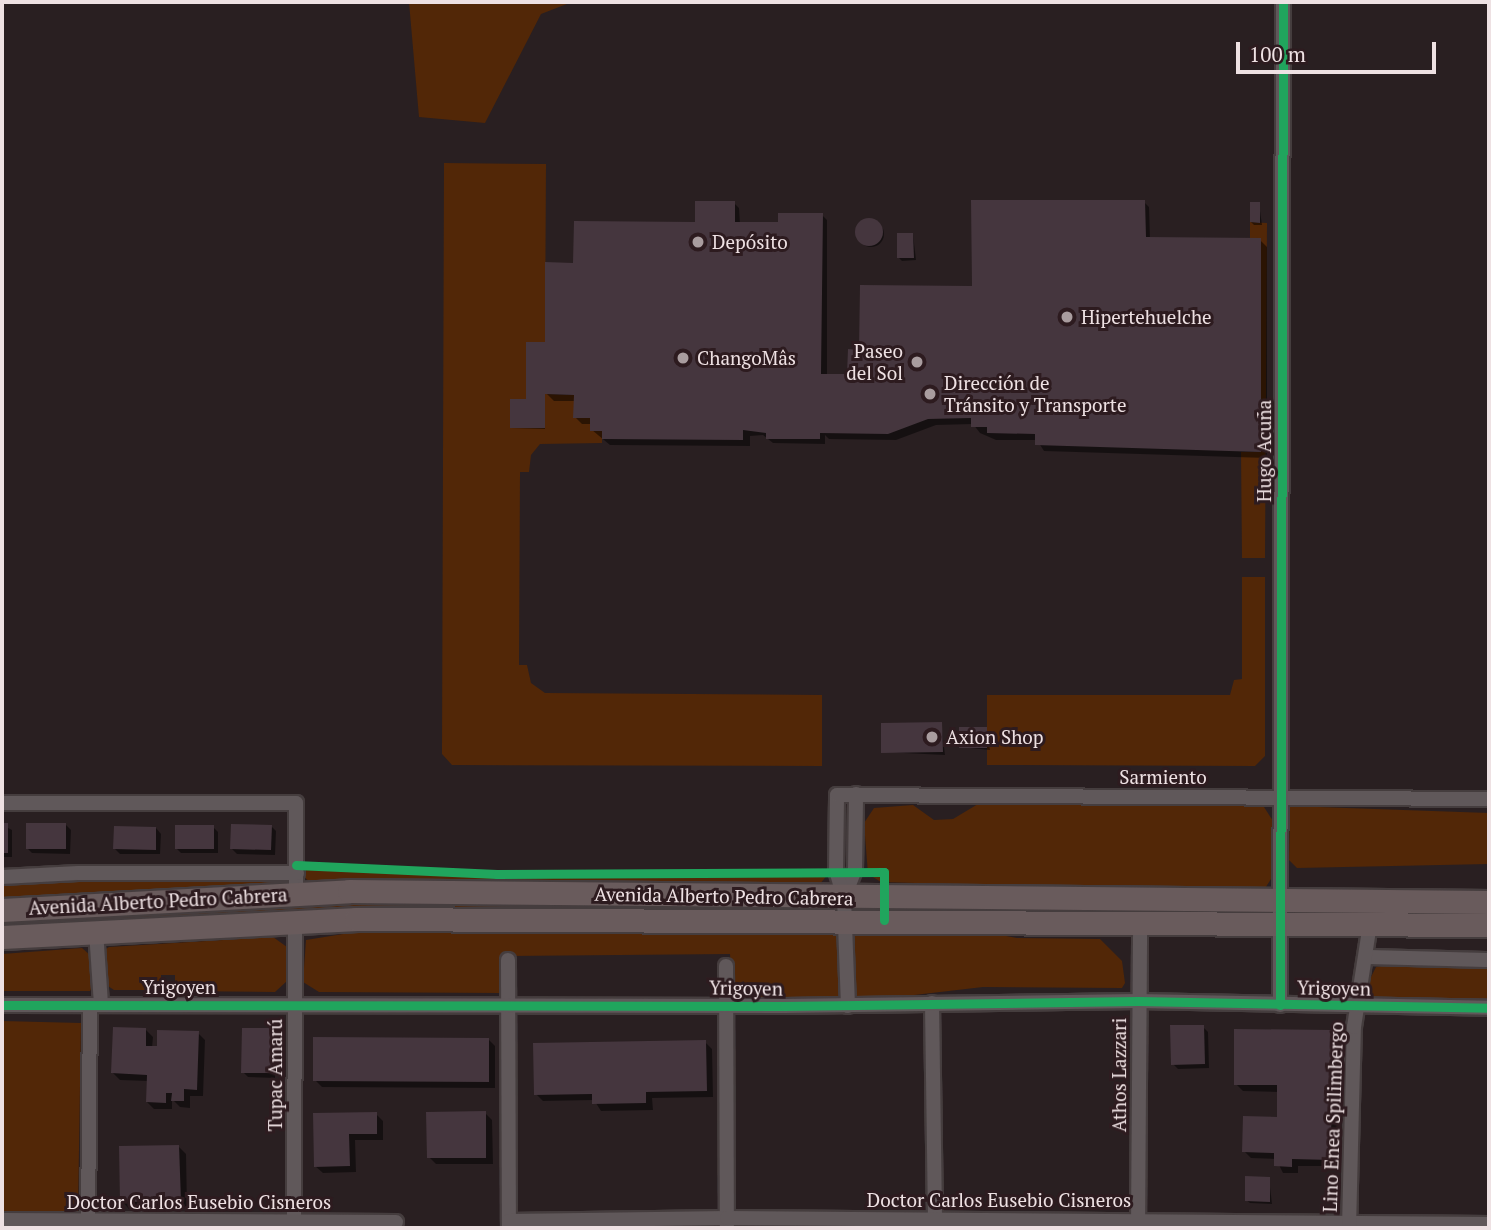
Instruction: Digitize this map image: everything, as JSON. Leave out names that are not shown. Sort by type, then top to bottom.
[{"type":"main road","name":"Avenida Alberto Pedro Cabrera","points":[[2,910],[296,883],[1140,922],[1489,925]]},
{"type":"main road","name":"Avenida Alberto Pedro Cabrera","points":[[2,937],[295,921],[1280,900],[1489,902]]},
{"type":"street","name":"Hugo Acuña","points":[[1280,900],[1283,2]]},
{"type":"street","points":[[848,1006],[844,909],[855,870],[856,794]]},
{"type":"street","name":"Sarmiento","points":[[844,909],[836,870],[837,795],[1489,799]]},
{"type":"street","points":[[2,803],[296,803],[296,883],[78,873],[2,877]]},
{"type":"street","points":[[1280,900],[1280,1005]]},
{"type":"street","name":"Tupac Amarú","points":[[294,1225],[295,921]]},
{"type":"street","name":"Athos Lazzari","points":[[1138,1224],[1140,922]]},
{"type":"street","name":"Lino Enea Spilimbergo","points":[[1349,1227],[1357,1006],[1370,924]]},
{"type":"street","points":[[88,1224],[96,931]]},
{"type":"street","points":[[1366,957],[1489,960]]},
{"type":"street","points":[[508,960],[509,1225]]},
{"type":"street","points":[[726,966],[729,1004],[727,1223]]},
{"type":"street","name":"Yrigoyen","points":[[2,1005],[848,1006],[1138,1001],[1489,1007]]},
{"type":"street","points":[[932,1003],[935,1224]]},
{"type":"street","name":"Doctor Carlos Eusebio Cisneros","points":[[2,1220],[88,1224],[294,1225],[396,1222]]},
{"type":"street","name":"Doctor Carlos Eusebio Cisneros","points":[[509,1225],[727,1223],[1349,1227],[1489,1224]]},
{"type":"shaded area","points":[[409,2],[572,2],[541,14],[485,123],[419,117]]},
{"type":"shaded area","points":[[444,163],[546,164],[545,342],[526,342],[526,399],[510,399],[510,428],[545,428],[545,394],[574,395],[574,418],[590,418],[590,431],[602,431],[602,443],[540,444],[531,455],[529,472],[520,472],[519,665],[527,665],[531,683],[545,693],[822,695],[822,766],[452,765],[442,754]]},
{"type":"shaded area","points":[[1250,222],[1267,223],[1265,558],[1242,558],[1241,452],[1261,452],[1261,238],[1250,238]]},
{"type":"shaded area","points":[[1242,577],[1265,577],[1265,756],[1255,766],[987,765],[987,695],[1230,695],[1234,680],[1242,679]]},
{"type":"shaded area","points":[[978,804],[1254,804],[1264,807],[1273,821],[1271,879],[1262,893],[881,882],[868,874],[864,823],[874,808],[913,805],[934,820],[953,819]]},
{"type":"shaded area","points":[[1290,806],[1489,813],[1489,864],[1297,868],[1289,860]]},
{"type":"shaded area","points":[[303,866],[490,875],[829,873],[819,885],[312,884],[303,876]]},
{"type":"shaded area","points":[[96,879],[289,880],[282,886],[2,902],[2,886]]},
{"type":"shaded area","points":[[345,901],[828,905],[828,908],[602,907],[551,913],[2,929],[2,918]]},
{"type":"shaded area","points":[[880,905],[1264,911],[1183,917],[881,915]]},
{"type":"shaded area","points":[[968,929],[1017,938],[1100,939],[1122,961],[1125,983],[1122,988],[983,987],[897,997],[741,997],[732,990],[730,954],[502,956],[501,993],[319,992],[303,982],[306,940],[368,930]]},
{"type":"shaded area","points":[[273,937],[287,947],[287,981],[275,992],[175,991],[175,975],[161,975],[161,990],[114,990],[105,984],[104,950],[109,947]]},
{"type":"shaded area","points":[[82,948],[90,955],[94,984],[90,991],[2,991],[2,954]]},
{"type":"shaded area","points":[[1376,967],[1489,968],[1489,999],[1375,1000],[1367,985]]},
{"type":"shaded area","points":[[2,1021],[81,1023],[78,1212],[2,1211]]},
{"type":"building","points":[[971,200],[1145,200],[1146,237],[1261,238],[1261,452],[1035,445],[1035,434],[987,433],[987,427],[971,427],[971,418],[928,419],[888,434],[820,433],[820,439],[766,439],[766,433],[743,430],[743,440],[602,439],[602,431],[590,431],[590,418],[573,418],[574,395],[545,394],[545,428],[510,428],[510,399],[526,399],[526,342],[545,342],[545,262],[573,263],[574,221],[695,222],[695,201],[735,201],[735,222],[778,222],[778,213],[823,213],[821,374],[847,374],[848,349],[859,350],[860,285],[972,286]]},
{"type":"building","points":[[1250,202],[1260,202],[1260,223],[1250,222]]},
{"type":"building","points":[[869,218],[879,222],[883,232],[879,242],[869,246],[859,242],[855,232],[859,222]]},
{"type":"building","points":[[897,233],[913,233],[914,258],[897,258]]},
{"type":"building","points":[[942,722],[943,752],[881,753],[881,723]]},
{"type":"building","points":[[959,727],[987,727],[987,748],[959,748]]},
{"type":"building","points":[[2,823],[8,823],[8,853],[2,853]]},
{"type":"building","points":[[26,823],[66,823],[66,849],[26,849]]},
{"type":"building","points":[[231,824],[272,825],[271,850],[230,849]]},
{"type":"building","points":[[175,825],[214,825],[214,849],[175,849]]},
{"type":"building","points":[[114,826],[156,827],[156,850],[113,849]]},
{"type":"building","points":[[1170,1025],[1204,1025],[1205,1064],[1171,1065]]},
{"type":"building","points":[[113,1027],[146,1028],[146,1046],[157,1046],[157,1030],[199,1031],[197,1090],[184,1089],[184,1101],[171,1101],[172,1093],[166,1093],[166,1103],[146,1102],[147,1075],[111,1073]]},
{"type":"building","points":[[242,1028],[271,1028],[271,1073],[241,1073]]},
{"type":"building","points":[[1234,1029],[1332,1030],[1331,1160],[1292,1159],[1292,1167],[1274,1166],[1274,1153],[1242,1152],[1243,1116],[1277,1117],[1277,1085],[1234,1085]]},
{"type":"building","points":[[313,1037],[489,1038],[489,1082],[313,1081]]},
{"type":"building","points":[[706,1040],[707,1091],[646,1092],[646,1103],[592,1104],[592,1094],[534,1095],[533,1043]]},
{"type":"building","points":[[486,1111],[486,1158],[427,1158],[426,1112]]},
{"type":"building","points":[[377,1112],[377,1134],[349,1134],[350,1166],[314,1167],[313,1113]]},
{"type":"building","points":[[179,1145],[181,1201],[120,1202],[119,1146]]},
{"type":"building","points":[[1245,1176],[1270,1177],[1270,1202],[1245,1201]]},
{"type":"cycle path","points":[[1280,1005],[1283,2]]},
{"type":"cycle path","points":[[296,865],[497,874],[884,872],[884,920]]},
{"type":"cycle path","points":[[2,1005],[784,1006],[1138,1001],[1489,1008]]},
{"type":"place","name":"Depósito","points":[[698,242]]},
{"type":"place","name":"Hipertehuelche","points":[[1067,317]]},
{"type":"place","name":"ChangoMâs","points":[[683,358]]},
{"type":"place","name":"Paseo del Sol","points":[[917,362]]},
{"type":"place","name":"Dirección de Tránsito y Transporte","points":[[930,394]]},
{"type":"place","name":"Axion Shop","points":[[932,737]]}]
